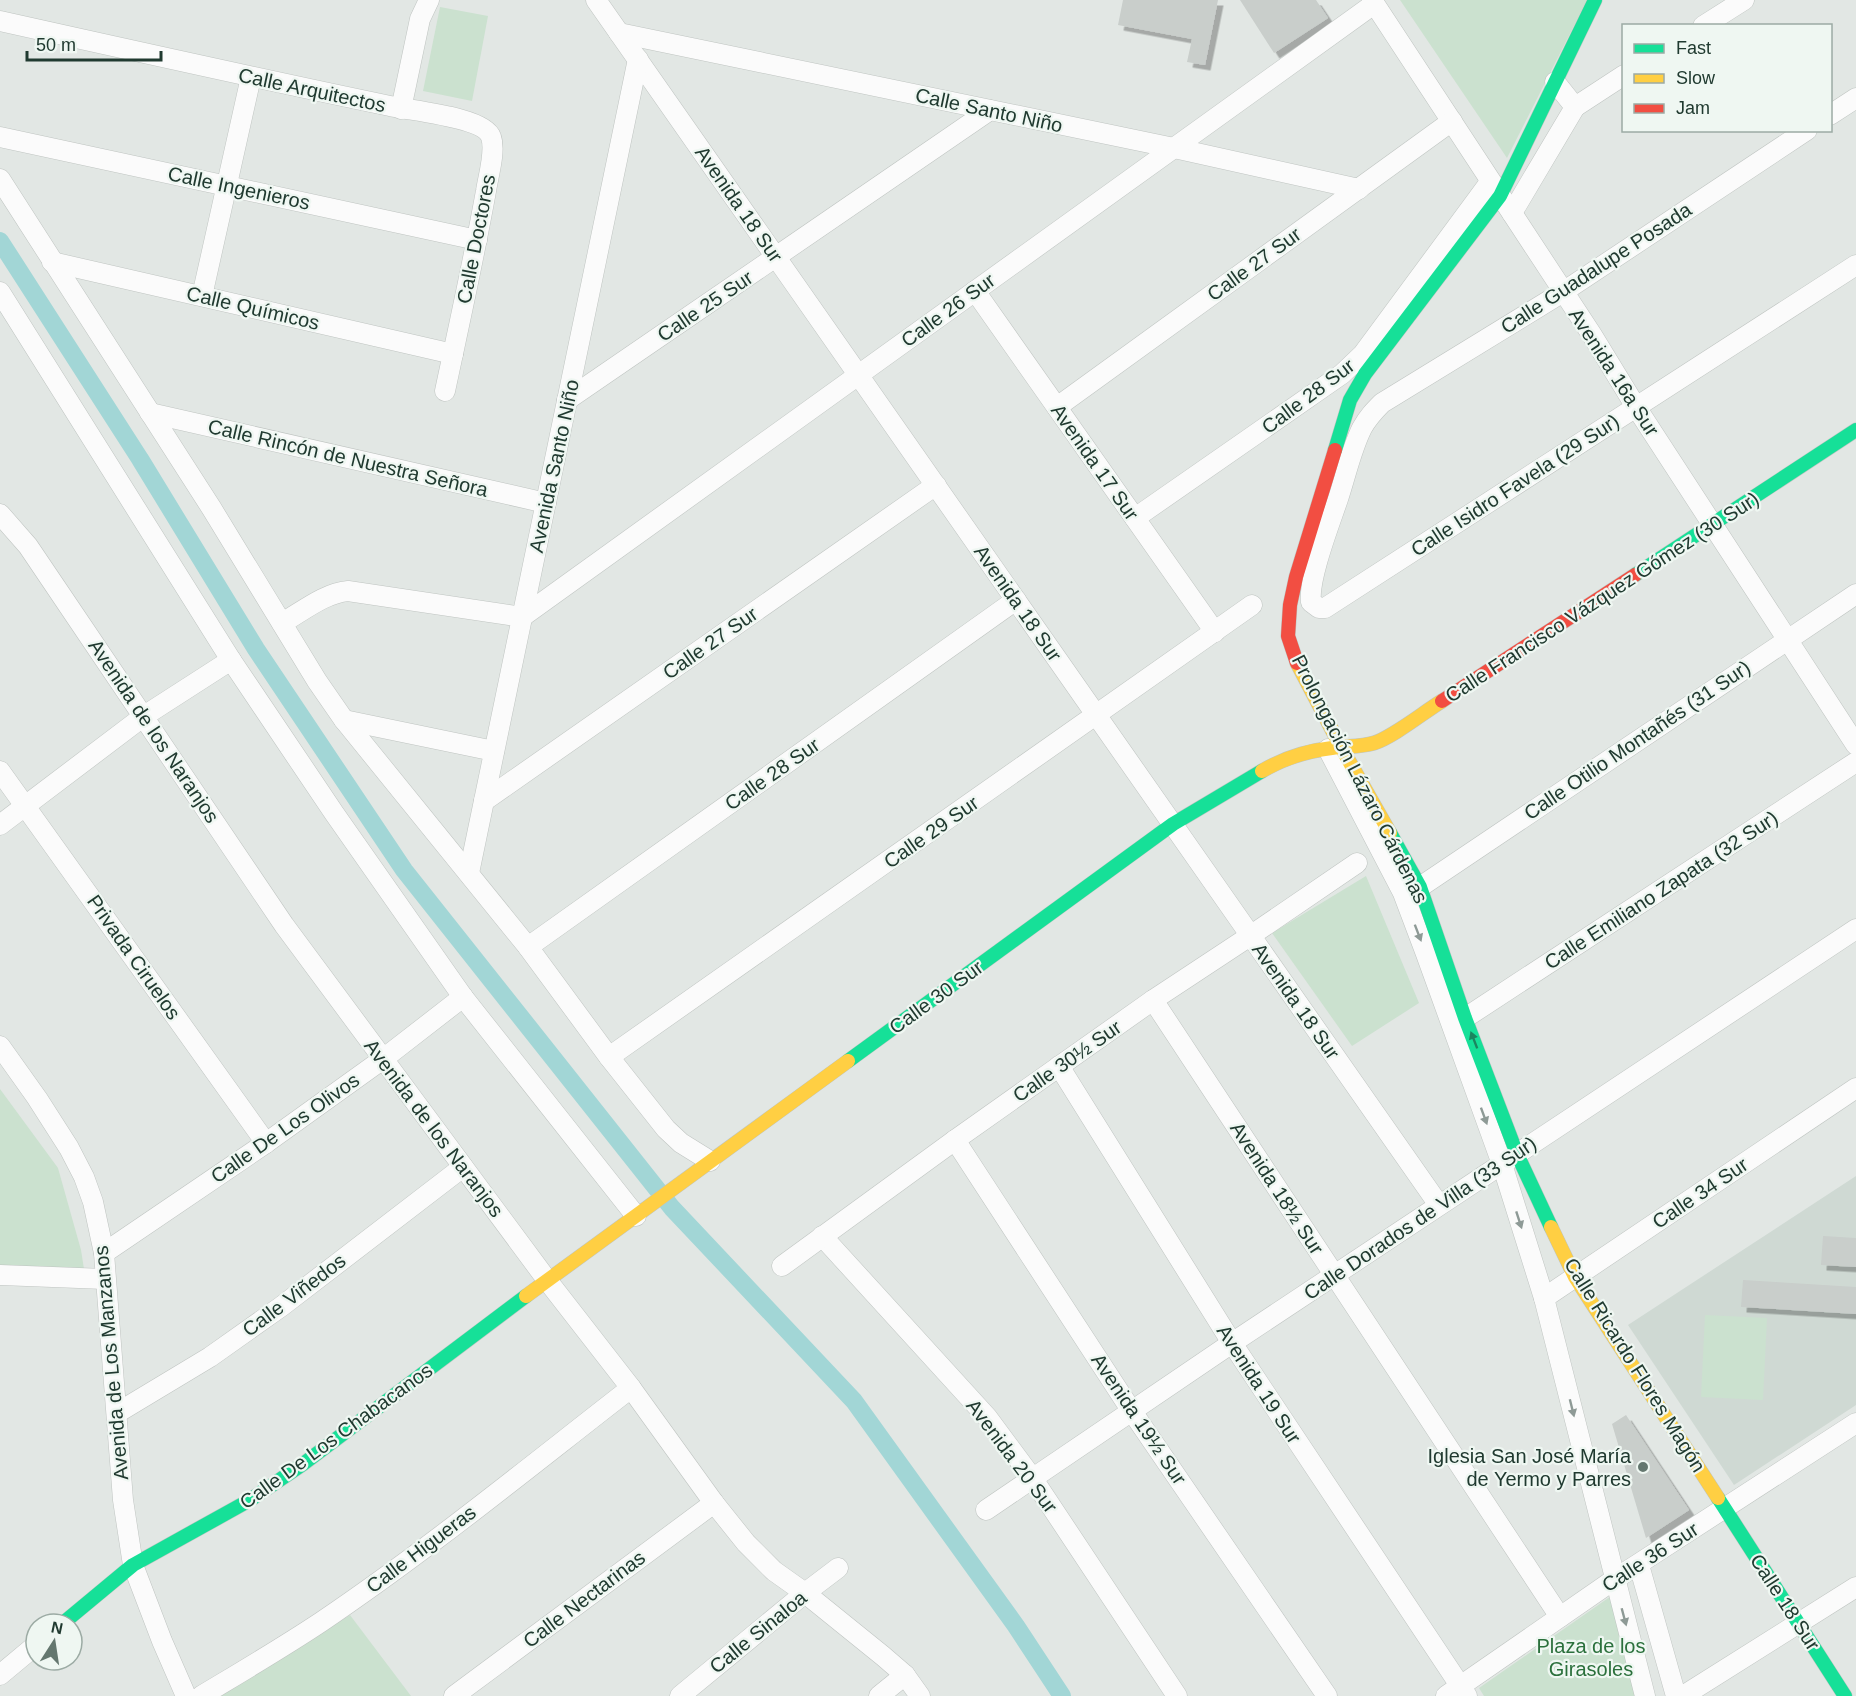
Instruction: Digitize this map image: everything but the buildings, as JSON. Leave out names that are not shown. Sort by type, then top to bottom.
[{"type":"street","points":[[401,109],[420,19],[429,0]]},
{"type":"street","name":"Avenida 18 Sur","points":[[596,0],[1439,1205]]},
{"type":"street","name":"Prolongación Lázaro Cárdenas","points":[[1509,1159],[1403,893],[1334,748],[1298,665],[1288,636],[1290,605],[1296,577],[1350,400],[1365,374],[1495,189],[1555,82],[1595,0]]},
{"type":"street","points":[[1706,24],[1744,0]]},
{"type":"street","name":"Avenida 16a Sur","points":[[1373,2],[1856,745]]},
{"type":"street","name":"Calle 26 Sur","points":[[522,617],[1373,2]]},
{"type":"street","name":"Calle Arquitectos","points":[[0,21],[401,109],[460,119],[483,127]]},
{"type":"street","name":"Calle Santo Niño","points":[[619,33],[1174,148],[1359,189]]},
{"type":"street","name":"Avenida Santo Niño","points":[[469,873],[638,59]]},
{"type":"street","points":[[1512,213],[1575,107],[1622,76]]},
{"type":"street","points":[[202,296],[251,77]]},
{"type":"street","points":[[1555,82],[1575,107]]},
{"type":"street","points":[[1832,114],[1856,98]]},
{"type":"street","name":"Calle 25 Sur","points":[[567,400],[990,110]]},
{"type":"street","name":"Calle 27 Sur","points":[[1057,407],[1452,121]]},
{"type":"street","name":"Calle Doctores","points":[[445,391],[477,240],[492,148],[489,132],[483,127]]},
{"type":"street","name":"Calle Guadalupe Posada","points":[[1325,608],[1315,606],[1311,602],[1310,594],[1318,560],[1361,429],[1382,402],[1563,292],[1804,132]]},
{"type":"street","name":"Calle Ingenieros","points":[[0,136],[477,240]]},
{"type":"street","points":[[0,179],[150,413],[316,681],[344,720],[528,947],[609,1057],[666,1129],[681,1143],[710,1161]]},
{"type":"street","name":"Calle 28 Sur","points":[[1135,518],[1342,374],[1363,354],[1495,189]]},
{"type":"street","name":"Calle Químicos","points":[[52,262],[453,354]]},
{"type":"street","name":"Calle Isidro Favela (29 Sur)","points":[[1325,608],[1856,266]]},
{"type":"street","name":"Avenida 17 Sur","points":[[975,291],[1215,632]]},
{"type":"street","points":[[0,292],[231,660],[333,813],[463,997],[643,1211]]},
{"type":"street","name":"Calle Rincón de Nuestra Señora","points":[[150,413],[546,503]]},
{"type":"street","name":"Calle Francisco Vázquez Gómez (30 Sur)","points":[[1334,748],[1368,746],[1382,740],[1856,430]]},
{"type":"street","name":"Calle 27 Sur","points":[[484,801],[936,485]]},
{"type":"street","name":"Avenida de los Naranjos","points":[[0,514],[28,546],[284,925],[547,1280],[631,1388],[714,1503],[760,1557],[905,1675],[920,1696]]},
{"type":"street","points":[[282,623],[337,592],[348,591],[522,617]]},
{"type":"street","name":"Calle Otilio Montañés (31 Sur)","points":[[1420,887],[1856,594]]},
{"type":"street","name":"Calle 28 Sur","points":[[528,947],[1016,600]]},
{"type":"street","name":"Calle 29 Sur","points":[[609,1057],[1252,606]]},
{"type":"street","points":[[0,825],[144,716],[231,660]]},
{"type":"street","points":[[344,720],[494,751]]},
{"type":"street","name":"Prolongación Lázaro Cárdenas","points":[[1334,748],[1420,887],[1465,1018],[1509,1159]]},
{"type":"street","name":"Calle 30 Sur","points":[[547,1280],[1173,824],[1280,760],[1298,753],[1334,748]]},
{"type":"street","name":"Calle Emiliano Zapata (32 Sur)","points":[[1465,1018],[1856,762]]},
{"type":"street","name":"Privada Ciruelos","points":[[0,771],[266,1143]]},
{"type":"street","name":"Calle 30½ Sur","points":[[782,1266],[1153,1000],[1357,863]]},
{"type":"street","name":"Calle Dorados de Villa (33 Sur)","points":[[986,1510],[1131,1410],[1856,929]]},
{"type":"street","name":"Calle De Los Olivos","points":[[104,1252],[266,1143],[383,1059],[463,997]]},
{"type":"street","name":"Avenida 18½ Sur","points":[[1153,1000],[1560,1617]]},
{"type":"street","name":"Avenida de Los Manzanos","points":[[0,1046],[69,1148],[84,1177],[93,1202],[104,1252],[123,1500],[133,1565],[186,1696]]},
{"type":"street","name":"Avenida 19 Sur","points":[[1059,1066],[1232,1343],[1458,1693]]},
{"type":"street","name":"Calle 34 Sur","points":[[1545,1298],[1856,1088]]},
{"type":"street","name":"Avenida 19½ Sur","points":[[955,1140],[1131,1410],[1327,1696]]},
{"type":"street","name":"Calle Ricardo Flores Magón","points":[[1509,1159],[1575,1277],[1726,1508]]},
{"type":"street","name":"Calle Ricardo Flores Magón","points":[[1509,1159],[1645,1696]]},
{"type":"street","name":"Calle Viñedos","points":[[117,1413],[210,1357],[273,1312],[463,1167]]},
{"type":"street","name":"Avenida 20 Sur","points":[[822,1236],[987,1417],[1033,1479],[1178,1696]]},
{"type":"street","points":[[0,1275],[105,1279]]},
{"type":"street","name":"Calle De Los Chabacanos","points":[[76,1612],[133,1565],[250,1500],[303,1464],[547,1280]]},
{"type":"street","name":"Calle Higueras","points":[[201,1696],[320,1623],[368,1589],[436,1540],[631,1388]]},
{"type":"street","name":"Calle 36 Sur","points":[[1458,1693],[1614,1580],[1856,1423]]},
{"type":"street","name":"Calle Nectarinas","points":[[454,1696],[714,1503]]},
{"type":"street","name":"Calle 18 Sur","points":[[1726,1508],[1845,1696]]},
{"type":"street","points":[[1638,1565],[1676,1696]]},
{"type":"street","name":"Calle Sinaloa","points":[[680,1696],[837,1568]]},
{"type":"street","points":[[1683,1696],[1856,1587]]},
{"type":"street","points":[[0,1675],[24,1655]]},
{"type":"street","points":[[879,1696],[905,1675]]},
{"type":"shaded area","points":[[1856,1176],[1856,1405],[1734,1485],[1628,1325]]},
{"type":"green space","points":[[1400,0],[1587,0],[1507,158]]},
{"type":"green space","points":[[440,7],[488,16],[472,101],[423,91]]},
{"type":"green space","points":[[1366,876],[1419,1003],[1352,1046],[1272,933]]},
{"type":"green space","points":[[0,1089],[58,1168],[81,1250],[84,1269],[0,1267]]},
{"type":"green space","points":[[1705,1315],[1767,1318],[1763,1400],[1701,1397]]},
{"type":"green space","name":"Plaza de los Girasoles","points":[[1614,1594],[1641,1696],[1484,1696],[1479,1688]]},
{"type":"green space","points":[[350,1615],[411,1696],[218,1696]]},
{"type":"waterway","points":[[0,241],[140,459],[256,649],[404,870],[672,1208],[854,1401],[1016,1626],[1062,1696]]},
{"type":"traffic: fast","points":[[1335,450],[1350,400],[1365,374],[1500,196],[1595,0]]},
{"type":"traffic: fast","points":[[1635,575],[1856,430]]},
{"type":"traffic: fast","points":[[848,1061],[1173,824],[1262,771]]},
{"type":"traffic: fast","points":[[1390,833],[1420,887],[1465,1018],[1517,1154],[1551,1227]]},
{"type":"traffic: fast","points":[[76,1612],[133,1565],[250,1500],[303,1464],[526,1296]]},
{"type":"traffic: fast","points":[[1718,1498],[1845,1696]]},
{"type":"traffic: slow","points":[[1297,663],[1390,833]]},
{"type":"traffic: slow","points":[[1262,771],[1304,753],[1364,745],[1382,740],[1442,701]]},
{"type":"traffic: slow","points":[[526,1296],[848,1061]]},
{"type":"traffic: slow","points":[[1551,1227],[1575,1277],[1718,1498]]},
{"type":"traffic: jam","points":[[1297,663],[1288,636],[1290,605],[1296,577],[1335,450]]},
{"type":"traffic: jam","points":[[1442,701],[1635,575]]},
{"type":"place","name":"Iglesia San José María de Yermo y Parres","points":[[1643,1467]]}]
